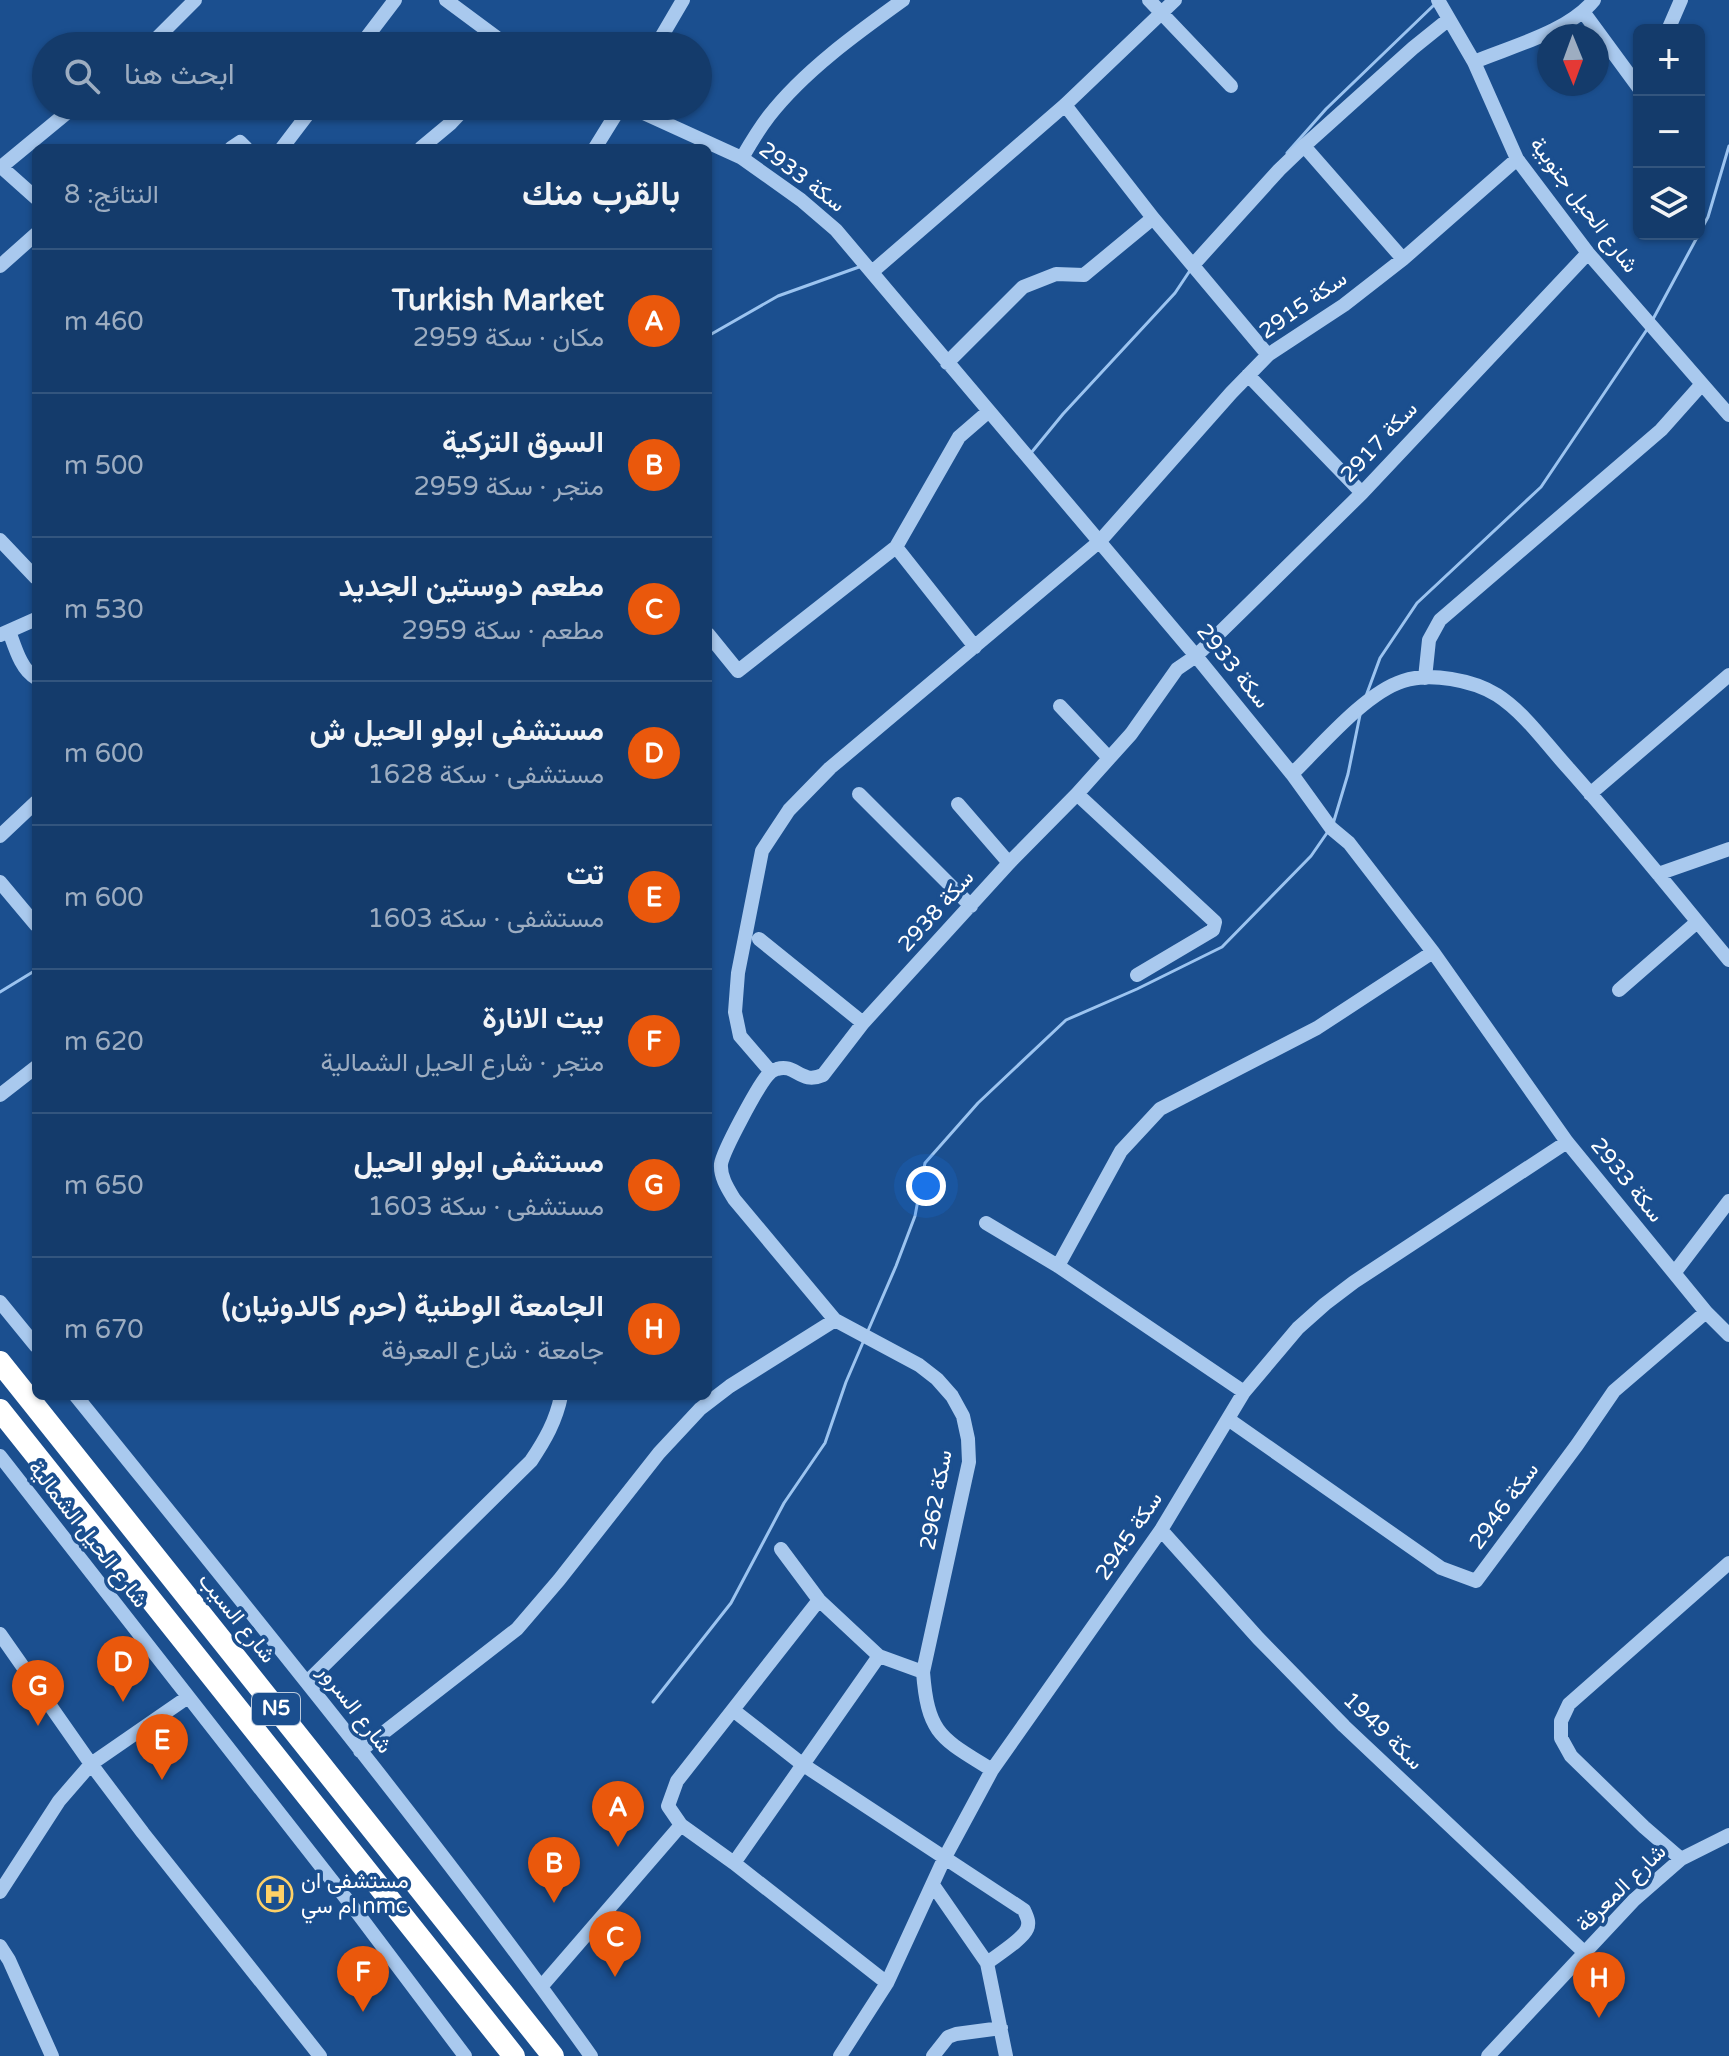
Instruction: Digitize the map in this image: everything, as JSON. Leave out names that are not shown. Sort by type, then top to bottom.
[{"type":"highway","name":"شارع السيب","points":[[0,1362],[553,2056]]},
{"type":"highway","name":"N5","points":[[0,1410],[514,2056]]},
{"type":"street","points":[[163,32],[195,0]]},
{"type":"street","points":[[371,32],[395,0]]},
{"type":"street","points":[[664,32],[683,0]]},
{"type":"street","points":[[742,158],[784,99],[819,65],[903,0]]},
{"type":"street","points":[[1149,0],[1231,86]]},
{"type":"street","points":[[872,272],[1065,105],[1175,0]]},
{"type":"street","name":"شارع الحيل جنوبية","points":[[1438,0],[1474,62],[1517,159],[1588,253],[1729,415]]},
{"type":"street","points":[[1474,62],[1564,25],[1584,13],[1594,0]]},
{"type":"street","points":[[1671,24],[1681,0]]},
{"type":"street","points":[[453,2],[490,32]]},
{"type":"street","points":[[1584,13],[1633,66]]},
{"type":"street","points":[[1193,265],[1279,170],[1449,19]]},
{"type":"street","points":[[1065,105],[1153,218],[1268,355]]},
{"type":"street","points":[[32,194],[0,166],[58,120]]},
{"type":"street","points":[[285,144],[303,120]]},
{"type":"street","points":[[426,144],[454,120]]},
{"type":"street","points":[[597,144],[612,120]]},
{"type":"street","name":"سكة 2933","points":[[659,120],[711,144]]},
{"type":"street","name":"سكة 2933","points":[[712,144],[742,158],[813,210],[836,230],[872,272],[1196,656],[1292,774],[1331,828],[1349,843],[1433,952],[1567,1142],[1706,1312],[1729,1335]]},
{"type":"street","points":[[1304,146],[1403,259]]},
{"type":"street","name":"سكة 2915","points":[[771,1072],[740,1036],[735,1012],[738,973],[762,851],[789,810],[830,768],[1100,541],[1268,355],[1344,305],[1403,259],[1517,159]]},
{"type":"street","points":[[947,363],[1023,287],[1056,274],[1084,275],[1153,218]]},
{"type":"street","points":[[0,266],[32,238]]},
{"type":"street","name":"سكة 2917","points":[[1196,656],[1362,493],[1588,253]]},
{"type":"street","points":[[1248,375],[1362,493]]},
{"type":"street","points":[[1425,678],[1429,640],[1440,620],[1661,430],[1702,384]]},
{"type":"street","points":[[712,639],[738,671],[896,547],[959,437],[989,411]]},
{"type":"street","points":[[0,540],[32,574]]},
{"type":"street","points":[[896,547],[975,647]]},
{"type":"street","points":[[32,621],[4,633],[32,676]]},
{"type":"street","name":"سكة 2938","points":[[771,1072],[785,1068],[806,1078],[815,1079],[823,1075],[863,1023],[1109,758],[1142,720],[1177,669],[1196,656]]},
{"type":"street","points":[[1590,794],[1729,675]]},
{"type":"street","points":[[1292,774],[1372,697],[1403,681],[1425,678],[1477,685],[1511,705],[1523,718],[1729,960]]},
{"type":"street","points":[[1060,706],[1109,758]]},
{"type":"street","points":[[859,794],[971,906]]},
{"type":"street","points":[[1077,794],[1215,922],[1213,930],[1137,975]]},
{"type":"street","points":[[958,804],[1009,863]]},
{"type":"street","points":[[0,836],[32,806]]},
{"type":"street","points":[[1658,874],[1729,849]]},
{"type":"street","points":[[0,882],[32,920]]},
{"type":"street","points":[[1619,990],[1697,922]]},
{"type":"street","points":[[759,939],[863,1023]]},
{"type":"street","points":[[1058,1266],[1121,1151],[1160,1109],[1317,1028],[1433,952]]},
{"type":"street","points":[[0,1095],[32,1070]]},
{"type":"street","name":"سكة 2962","points":[[771,1072],[765,1077],[725,1151],[721,1169],[728,1190],[835,1320],[919,1365],[952,1396],[963,1416],[969,1462],[923,1672],[925,1698],[937,1730],[947,1741],[992,1770]]},
{"type":"street","name":"سكة 2945","points":[[840,2056],[887,1983],[944,1859],[992,1770],[1161,1530],[1244,1392],[1298,1328],[1325,1304],[1567,1142]]},
{"type":"street","points":[[1675,1272],[1729,1201]]},
{"type":"street","points":[[986,1223],[1058,1266],[1244,1392]]},
{"type":"street","points":[[0,1302],[32,1341]]},
{"type":"street","name":"سكة 2946","points":[[1228,1419],[1441,1568],[1476,1581],[1614,1391],[1706,1312]]},
{"type":"street","points":[[712,1400],[835,1320]]},
{"type":"street","name":"شارع السرور","points":[[79,1400],[307,1682],[591,2056]]},
{"type":"street","points":[[307,1682],[531,1461],[548,1435],[560,1400]]},
{"type":"street","points":[[360,1751],[517,1629],[659,1453],[712,1400]]},
{"type":"street","name":"شارع الحيل الشمالية","points":[[0,1456],[359,1915],[465,2056]]},
{"type":"street","name":"سكة 1949","points":[[1161,1530],[1258,1638],[1344,1726],[1585,1953]]},
{"type":"street","points":[[781,1549],[819,1600],[879,1656],[923,1672]]},
{"type":"street","points":[[1681,1859],[1571,1756],[1561,1738],[1561,1721],[1569,1704],[1729,1563]]},
{"type":"street","points":[[819,1600],[677,1781],[668,1806],[681,1825],[887,1983]]},
{"type":"street","points":[[0,1634],[143,1833],[320,2056]]},
{"type":"street","points":[[734,1863],[879,1656]]},
{"type":"street","points":[[3,1881],[59,1801],[91,1764],[188,1697]]},
{"type":"street","points":[[733,1710],[802,1764],[1024,1910],[1028,1918],[1025,1934],[987,1963]]},
{"type":"street","points":[[541,1987],[681,1825]]},
{"type":"street","name":"شارع المعرفة","points":[[1488,2056],[1634,1900],[1681,1859],[1729,1835]]},
{"type":"street","points":[[933,1885],[987,1963],[1006,2056]]},
{"type":"street","points":[[0,1946],[52,2056]]},
{"type":"street","points":[[933,2056],[948,2037],[1001,2028]]},
{"type":"waterway","points":[[1287,153],[1326,109],[1434,5]]},
{"type":"waterway","points":[[1652,321],[1708,217],[1729,146]]},
{"type":"waterway","points":[[712,334],[778,296],[859,267]]},
{"type":"waterway","points":[[1031,453],[1175,293],[1191,269]]},
{"type":"waterway","points":[[1366,696],[1380,658],[1417,603],[1541,487],[1648,328]]},
{"type":"waterway","points":[[1333,824],[1348,774],[1360,715]]},
{"type":"waterway","points":[[867,1333],[915,1216],[925,1163],[978,1103],[1066,1020],[1222,947],[1311,856],[1329,830]]},
{"type":"waterway","points":[[0,992],[32,972]]},
{"type":"waterway","points":[[653,1702],[731,1603],[784,1503],[825,1443],[864,1340]]},
{"type":"place","name":"مستشفى ابولو الحيل ش","points":[[123,1702]]},
{"type":"place","name":"مستشفى ابولو الحيل","points":[[38,1726]]},
{"type":"place","name":"تت","points":[[162,1780]]},
{"type":"place","name":"Turkish Market","points":[[618,1847]]},
{"type":"place","name":"مستشفى ان ام سي nmc","points":[[275,1894]]},
{"type":"place","name":"السوق التركية","points":[[554,1903]]},
{"type":"place","name":"مطعم دوستين الجديد","points":[[615,1977]]},
{"type":"place","name":"بيت الانارة","points":[[363,2012]]},
{"type":"place","name":"الجامعة الوطنية (حرم كالدونيان)","points":[[1599,2018]]}]
